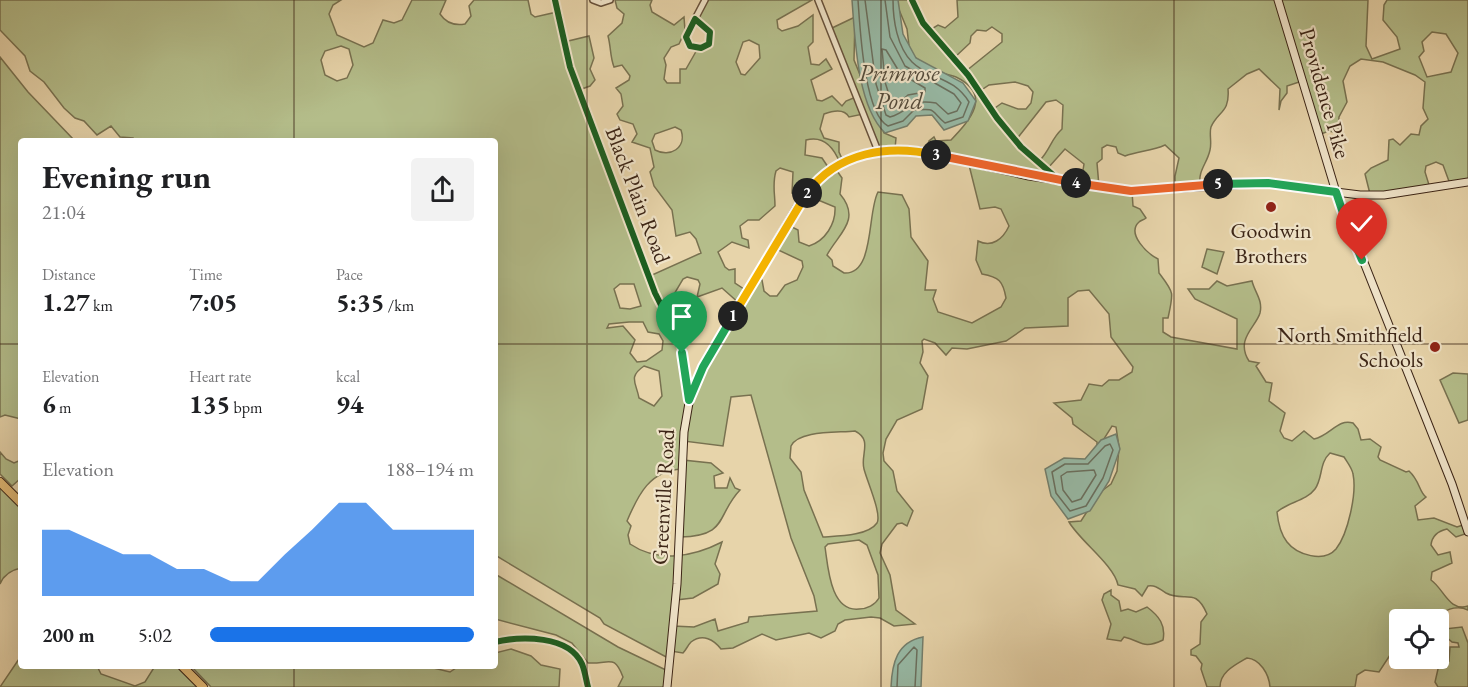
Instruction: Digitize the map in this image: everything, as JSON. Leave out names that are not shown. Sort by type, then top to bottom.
[{"type":"main road","name":"Providence Pike","points":[[1278,0],[1336,192],[1452,484],[1468,532]]},
{"type":"main road","name":"Greenville Road","points":[[667,687],[677,584],[684,432],[689,400],[703,367],[808,191],[843,163],[878,151],[919,151],[1060,181],[1131,191],[1268,183],[1336,192],[1384,195],[1468,182]]},
{"type":"main road","points":[[0,482],[18,500]]},
{"type":"main road","points":[[185,669],[203,687]]},
{"type":"street","name":"Black Plain Road","points":[[555,0],[570,67],[655,292],[681,345],[689,400]]},
{"type":"street","points":[[593,0],[601,3],[610,0]]},
{"type":"street","points":[[695,19],[710,32],[710,40],[705,47],[690,46],[686,37],[695,19],[705,0]]},
{"type":"street","points":[[818,0],[878,151]]},
{"type":"street","points":[[912,0],[923,23],[968,75],[997,118],[1022,147],[1060,181]]},
{"type":"street","points":[[498,641],[508,639],[553,642],[567,647],[581,662],[588,687]]},
{"type":"shaded area","points":[[0,0],[341,0],[333,5],[329,14],[337,35],[364,47],[373,43],[383,20],[394,23],[402,20],[412,0],[446,0],[440,14],[448,22],[457,25],[465,24],[471,16],[469,6],[474,0],[528,0],[531,14],[535,17],[557,12],[564,42],[589,36],[594,58],[590,69],[595,80],[590,86],[579,90],[650,276],[701,253],[696,239],[690,232],[676,236],[672,210],[654,186],[650,172],[654,167],[650,148],[632,142],[637,134],[633,124],[620,120],[617,114],[623,106],[621,94],[616,88],[629,80],[630,76],[622,65],[614,67],[612,59],[608,36],[622,23],[624,14],[617,8],[615,0],[652,0],[650,5],[652,12],[674,25],[684,17],[685,31],[679,44],[671,47],[664,58],[666,65],[664,79],[667,83],[680,83],[680,69],[686,69],[698,48],[709,43],[710,30],[697,20],[705,0],[812,0],[777,20],[778,28],[782,31],[798,26],[813,15],[813,42],[808,47],[811,64],[819,65],[826,59],[832,69],[811,80],[817,100],[822,101],[832,96],[842,106],[846,101],[856,97],[830,29],[855,17],[854,60],[884,133],[896,138],[895,149],[878,150],[863,114],[849,117],[844,112],[838,111],[824,114],[820,129],[824,138],[839,142],[839,152],[843,161],[840,163],[835,152],[823,141],[806,140],[805,155],[822,158],[830,170],[835,168],[842,178],[840,194],[849,212],[846,226],[827,255],[832,260],[833,266],[844,273],[854,271],[861,264],[865,254],[878,192],[902,195],[909,209],[911,237],[928,261],[925,290],[936,290],[933,299],[938,312],[972,323],[1001,307],[1006,298],[999,281],[982,274],[976,260],[978,241],[992,243],[1004,235],[1009,226],[1001,209],[995,207],[980,209],[968,161],[927,152],[929,141],[934,137],[936,141],[951,140],[971,116],[976,100],[974,92],[967,84],[956,77],[933,70],[910,54],[907,29],[895,0],[912,0],[930,30],[938,25],[945,28],[958,17],[957,0],[1368,0],[1366,46],[1372,59],[1400,49],[1397,37],[1383,20],[1384,5],[1387,0],[1468,0],[1468,181],[1450,184],[1443,165],[1436,162],[1426,166],[1425,172],[1430,188],[1370,194],[1365,174],[1371,168],[1388,160],[1389,140],[1393,139],[1400,145],[1411,134],[1419,135],[1421,126],[1428,119],[1423,108],[1425,82],[1415,75],[1383,62],[1361,59],[1350,66],[1343,81],[1347,102],[1339,117],[1338,133],[1329,131],[1318,135],[1302,81],[1287,86],[1287,93],[1281,101],[1279,110],[1280,89],[1259,69],[1247,74],[1228,89],[1227,103],[1211,127],[1211,147],[1201,171],[1200,185],[1175,189],[1179,158],[1165,145],[1125,156],[1118,153],[1116,147],[1107,145],[1102,148],[1102,159],[1097,163],[1099,186],[1132,191],[1133,206],[1140,209],[1146,218],[1136,227],[1137,238],[1149,253],[1158,259],[1159,273],[1171,293],[1168,318],[1163,318],[1163,332],[1171,337],[1237,349],[1237,319],[1195,299],[1188,289],[1209,289],[1217,281],[1227,286],[1252,281],[1261,308],[1245,340],[1245,353],[1249,361],[1259,363],[1256,366],[1266,382],[1272,383],[1269,401],[1285,413],[1280,431],[1284,438],[1292,441],[1304,431],[1314,439],[1325,435],[1338,425],[1353,423],[1358,429],[1361,440],[1370,439],[1381,447],[1378,457],[1380,460],[1406,472],[1409,471],[1415,479],[1426,497],[1415,506],[1418,520],[1434,518],[1457,527],[1466,524],[1468,533],[1456,537],[1447,529],[1434,537],[1431,545],[1438,555],[1450,552],[1452,563],[1432,572],[1431,580],[1451,603],[1461,607],[1468,606],[1468,610],[1461,608],[1449,610],[1389,609],[1389,657],[1379,672],[1365,670],[1357,675],[1355,687],[1270,687],[1263,668],[1256,661],[1247,658],[1225,673],[1220,687],[1207,687],[1201,669],[1202,664],[1196,656],[1191,655],[1191,650],[1200,644],[1201,622],[1207,614],[1203,605],[1194,598],[1173,596],[1154,586],[1148,586],[1142,596],[1135,589],[1118,585],[1104,561],[1069,522],[1081,521],[1099,493],[1111,484],[1117,471],[1119,447],[1116,427],[1112,426],[1097,450],[1097,442],[1073,424],[1072,418],[1054,403],[1081,400],[1089,384],[1102,386],[1109,380],[1119,380],[1132,372],[1133,367],[1111,337],[1109,314],[1089,290],[1078,291],[1068,298],[1068,326],[1025,328],[1006,341],[967,349],[952,348],[946,355],[935,343],[924,339],[922,341],[923,352],[920,363],[928,376],[922,409],[897,420],[886,439],[883,453],[884,461],[893,471],[897,491],[913,511],[907,526],[902,523],[897,524],[882,544],[880,553],[890,575],[896,610],[915,624],[894,626],[880,618],[871,617],[845,620],[838,624],[835,631],[821,638],[809,633],[776,640],[762,634],[733,648],[721,649],[712,640],[700,638],[691,642],[683,653],[671,651],[670,659],[604,624],[600,618],[498,557],[498,138],[133,138],[120,137],[111,126],[97,135],[84,121],[75,118],[64,108],[44,82],[30,71],[25,56],[0,30]],"holes":[[[992,27],[1002,34],[1002,42],[966,71],[954,58],[970,43],[971,36],[977,30],[986,31]],[[1432,32],[1446,34],[1458,53],[1451,72],[1427,77],[1419,57],[1424,51],[1422,42]],[[749,40],[759,45],[760,58],[745,75],[741,74],[736,62],[743,42]],[[341,46],[349,49],[353,65],[347,78],[337,81],[325,75],[321,60],[325,51]],[[1015,82],[1028,86],[1033,92],[1031,103],[1026,109],[1018,109],[1002,103],[992,110],[980,91],[989,85]],[[1056,100],[1063,105],[1062,129],[1040,160],[1016,140],[1046,102]],[[675,127],[681,130],[682,142],[676,150],[661,152],[655,150],[652,141],[655,134]],[[1065,149],[1084,164],[1081,182],[1058,179],[1048,168]],[[780,168],[793,172],[792,193],[802,199],[806,195],[835,207],[835,213],[834,220],[825,236],[809,246],[799,242],[798,230],[788,225],[776,249],[802,261],[803,267],[797,280],[785,285],[777,296],[770,296],[764,291],[762,280],[756,278],[747,291],[735,283],[735,269],[729,270],[725,267],[718,252],[732,242],[749,248],[748,240],[742,238],[740,226],[748,220],[759,220],[775,206],[774,180],[776,171]],[[687,277],[698,280],[700,284],[697,297],[722,288],[740,304],[689,396],[675,331],[664,311],[683,279]],[[620,284],[634,284],[641,306],[630,309],[620,308],[614,289]],[[643,322],[648,332],[659,334],[663,341],[662,350],[646,361],[637,362],[630,353],[635,340],[623,326],[607,328],[609,324]],[[644,366],[659,371],[662,396],[654,406],[639,398],[635,384],[636,373]],[[751,395],[791,538],[814,596],[817,611],[749,617],[748,622],[718,631],[715,619],[694,627],[673,626],[676,600],[693,598],[718,584],[720,574],[715,564],[722,542],[688,554],[676,556],[652,554],[630,544],[628,535],[631,526],[627,521],[641,493],[653,479],[671,470],[682,469],[680,537],[696,536],[714,528],[740,490],[735,488],[730,478],[727,488],[715,488],[714,476],[723,473],[711,463],[683,460],[684,441],[723,446],[731,397]],[[855,431],[865,443],[863,464],[878,512],[877,523],[867,531],[823,537],[804,490],[801,472],[790,458],[791,446],[795,441],[810,435]],[[1330,453],[1344,457],[1351,467],[1354,482],[1353,502],[1348,524],[1336,549],[1325,556],[1311,556],[1297,551],[1287,542],[1280,527],[1277,512],[1302,499],[1315,489]],[[859,540],[867,545],[878,575],[879,598],[873,605],[862,609],[849,608],[836,596],[825,547],[828,544]]]},
{"type":"shaded area","points":[[0,57],[28,92],[72,138],[18,138],[18,418],[5,415],[0,417]]},
{"type":"shaded area","points":[[1207,249],[1224,252],[1217,274],[1202,267]]},
{"type":"shaded area","points":[[1453,373],[1468,374],[1468,420],[1459,423],[1440,380]]},
{"type":"shaded area","points":[[0,452],[6,459],[14,463],[18,461],[18,481],[12,486],[0,474]]},
{"type":"shaded area","points":[[0,484],[18,503],[18,569],[8,573],[0,584]]},
{"type":"shaded area","points":[[498,576],[618,647],[668,671],[667,687],[618,687],[623,677],[617,665],[611,662],[588,663],[572,643],[556,635],[498,620]]},
{"type":"shaded area","points":[[1111,590],[1111,595],[1119,601],[1121,611],[1128,609],[1136,612],[1147,607],[1155,614],[1161,621],[1163,640],[1142,644],[1124,637],[1121,641],[1107,639],[1111,624],[1102,600],[1104,594]]},
{"type":"shaded area","points":[[1462,627],[1468,643],[1468,687],[1438,687],[1435,682],[1438,669],[1449,669],[1450,647],[1459,647],[1458,643],[1449,639],[1449,629]]},
{"type":"shaded area","points":[[511,649],[531,656],[541,665],[560,669],[559,687],[211,687],[194,669],[438,669],[450,672],[454,669],[498,669],[498,652]]},
{"type":"shaded area","points":[[18,660],[18,669],[98,669],[101,674],[135,686],[145,682],[153,669],[181,669],[199,687],[0,687]]},
{"type":"water","name":"Primrose Pond","points":[[852,0],[898,0],[903,34],[916,58],[963,83],[976,101],[968,121],[944,130],[932,115],[916,116],[907,126],[885,133],[868,106],[863,89],[856,52]]},
{"type":"water","points":[[1116,434],[1120,449],[1109,481],[1090,511],[1068,519],[1051,496],[1045,469],[1064,458],[1085,459],[1101,440]]},
{"type":"water","points":[[923,637],[921,687],[891,687],[898,655],[907,644]]},
{"type":"cycle path","points":[[555,0],[570,67],[655,293],[681,345],[689,401]]},
{"type":"cycle path","points":[[912,0],[923,23],[968,75],[997,118],[1021,147],[1060,181]]},
{"type":"cycle path","points":[[695,19],[710,32],[709,44],[701,48],[690,46],[686,37],[695,19]]},
{"type":"cycle path","points":[[498,641],[531,639],[567,647],[576,654],[582,664],[588,687]]},
{"type":"place","name":"Goodwin Brothers","points":[[1271,207]]},
{"type":"place","name":"North Smithfield Schools","points":[[1435,347]]},
{"type":"route","points":[[682,353],[689,400],[703,367],[808,191],[819,179],[843,163],[860,155],[887,150],[919,151],[1029,176],[1131,191],[1173,190],[1226,183],[1268,183],[1336,192],[1362,260]]}]
